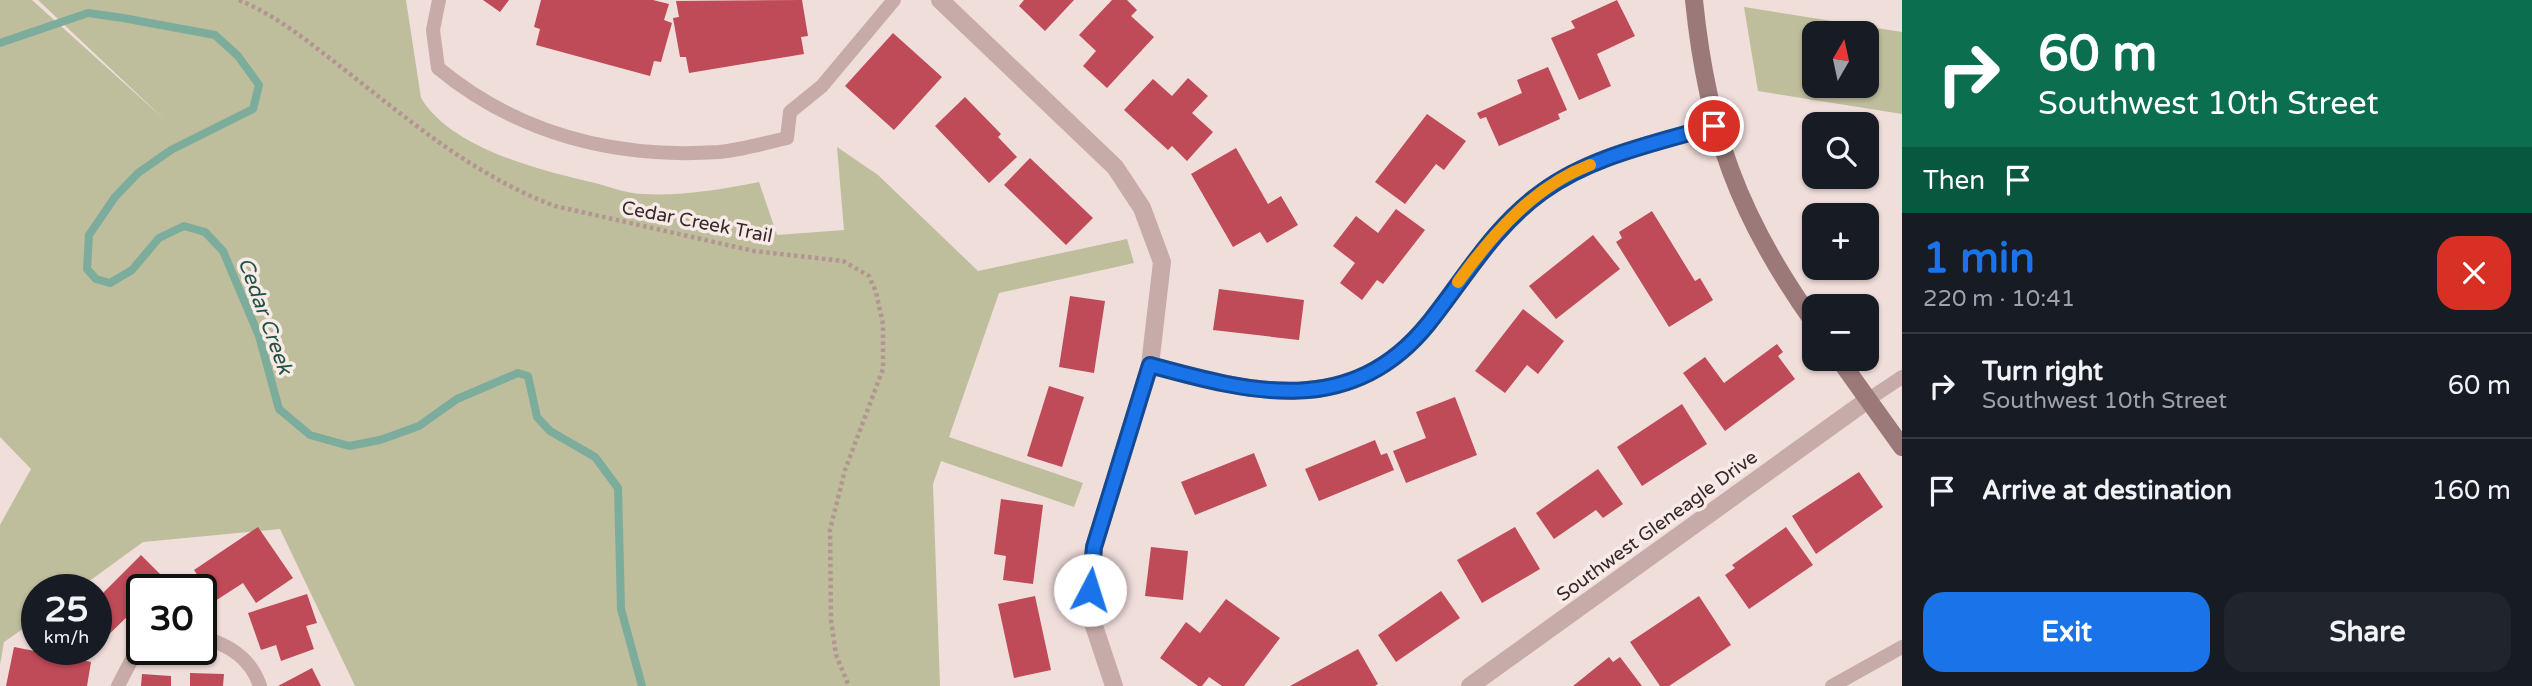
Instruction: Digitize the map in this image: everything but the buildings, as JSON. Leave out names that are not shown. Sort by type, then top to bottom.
[{"type":"main road","points":[[1694,0],[1705,90],[1714,126],[1755,228],[1802,306]]},
{"type":"main road","points":[[1848,371],[1902,447]]},
{"type":"street","points":[[941,0],[1115,167],[1142,208],[1162,262],[1150,365],[1094,547],[1089,611],[1114,686]]},
{"type":"street","points":[[1150,365],[1258,391],[1304,393],[1339,386],[1371,371],[1399,353],[1427,325],[1483,247],[1541,192],[1574,171],[1714,126]]},
{"type":"street","name":"Southwest Gleneagle Drive","points":[[1470,686],[1868,399]]},
{"type":"lane","points":[[439,0],[433,30],[438,68],[471,96],[539,129],[634,152],[721,152],[787,138],[790,112],[822,86],[894,0]]},
{"type":"lane","points":[[1868,399],[1902,377]]},
{"type":"lane","points":[[217,641],[225,643],[248,662],[260,686]]},
{"type":"lane","points":[[1832,686],[1902,647]]},
{"type":"lane","points":[[118,686],[129,665]]},
{"type":"path","name":"Cedar Creek Trail","points":[[239,0],[292,29],[462,160],[524,195],[555,206],[754,251],[843,261],[869,276],[876,292],[883,324],[883,369],[845,470],[830,530],[831,620],[836,655],[849,686]]},
{"type":"green space","points":[[0,0],[32,0],[165,120],[38,0],[406,0],[421,98],[435,116],[454,131],[499,155],[618,190],[642,194],[700,192],[759,182],[777,235],[844,230],[837,147],[878,175],[978,271],[1127,239],[1134,263],[999,293],[949,437],[1083,483],[1074,507],[941,461],[933,484],[940,686],[355,686],[280,529],[143,542],[99,574],[21,574],[21,630],[4,642],[0,665],[0,525],[31,469],[0,437]]},
{"type":"green space","points":[[1744,7],[1832,21],[1802,21],[1802,98],[1880,98],[1880,29],[1902,32],[1902,114],[1758,91]]},
{"type":"waterway","name":"Cedar Creek","points":[[0,43],[88,13],[215,35],[238,56],[259,85],[253,109],[171,150],[138,173],[115,197],[89,235],[87,269],[96,279],[110,283],[132,270],[159,238],[184,226],[205,232],[223,251],[259,336],[279,409],[310,435],[349,446],[380,440],[419,426],[457,399],[518,373],[528,376],[537,417],[550,431],[595,457],[618,488],[621,609],[642,686]]},
{"type":"slow traffic","points":[[1458,282],[1483,247],[1510,219],[1541,192],[1574,171],[1590,165]]},
{"type":"route","points":[[1090,590],[1094,547],[1150,365],[1258,391],[1304,393],[1339,386],[1371,371],[1399,353],[1427,325],[1483,247],[1541,192],[1574,171],[1714,126]]}]
